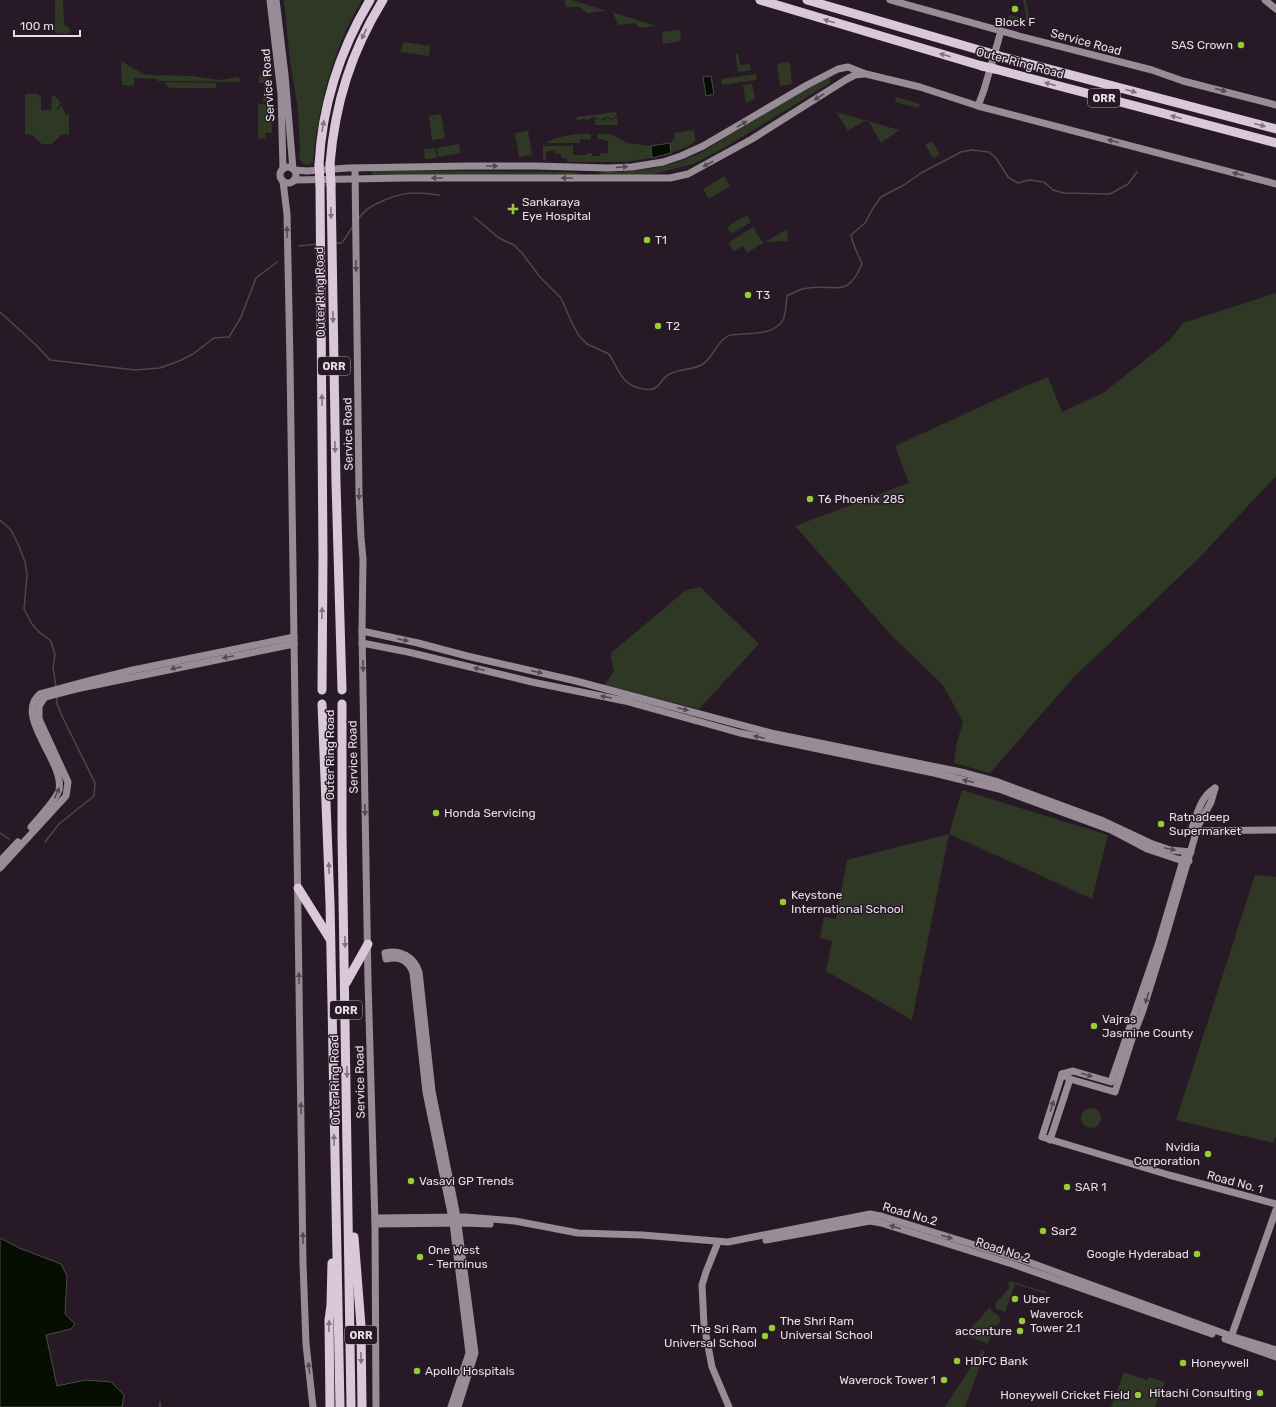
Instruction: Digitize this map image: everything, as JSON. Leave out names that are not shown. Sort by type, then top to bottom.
[{"type":"highway","name":"Outer Ring Road","points":[[322,690],[323,548],[320,165],[324,123],[333,84],[351,34],[370,0]]},
{"type":"highway","name":"Outer Ring Road","points":[[342,690],[336,483],[330,164],[337,113],[344,84],[362,38],[383,0]]},
{"type":"highway","name":"Outer Ring Road","points":[[760,0],[982,66],[1276,143]]},
{"type":"highway","name":"Outer Ring Road","points":[[807,0],[998,56],[1276,129]]},
{"type":"highway","name":"Outer Ring Road","points":[[322,704],[328,828],[331,940],[340,1407]]},
{"type":"highway","name":"Outer Ring Road","points":[[342,704],[342,828],[351,1407]]},
{"type":"highway","points":[[328,828],[342,828]]},
{"type":"highway","points":[[298,888],[331,940]]},
{"type":"highway","points":[[345,985],[368,944]]},
{"type":"highway","name":"ORR","points":[[348,1178],[357,1263],[361,1326],[362,1407]]},
{"type":"highway","name":"ORR","points":[[330,1407],[329,1320],[331,1305],[335,1179]]},
{"type":"main road","name":"Service Road","points":[[270,0],[281,94],[283,169],[280,175],[283,181],[286,214],[304,1271],[306,1344],[313,1407]]},
{"type":"main road","name":"Service Road","points":[[276,0],[294,169]]},
{"type":"main road","name":"Service Road","points":[[891,0],[1001,31],[1152,70],[1183,81],[1276,105]]},
{"type":"main road","points":[[1265,0],[1276,9]]},
{"type":"main road","points":[[978,106],[1001,31]]},
{"type":"main road","points":[[283,169],[288,167],[307,171],[355,168],[468,166],[591,168],[632,167],[663,162],[681,156],[716,139],[828,74],[838,69],[848,67],[866,74],[920,88],[978,106],[1276,184]]},
{"type":"main road","points":[[828,74],[837,85]]},
{"type":"main road","points":[[283,181],[288,183],[294,180],[406,178],[670,178],[688,174],[747,142],[837,85],[855,75],[866,74]]},
{"type":"main road","name":"Service Road","points":[[355,168],[359,494],[363,559],[362,643],[375,1221],[376,1407]]},
{"type":"main road","points":[[591,168],[591,178]]},
{"type":"main road","points":[[294,169],[296,175],[294,180]]},
{"type":"main road","points":[[362,631],[496,662],[645,699],[828,748],[999,789],[1111,830],[1147,849],[1186,861]]},
{"type":"main road","points":[[0,861],[65,796],[69,784],[39,719],[39,706],[45,697],[56,691],[219,659],[294,641]]},
{"type":"main road","points":[[362,643],[431,657],[532,682],[625,701],[740,733],[962,772],[998,782],[1101,820],[1150,843],[1170,850],[1188,852]]},
{"type":"main road","points":[[431,657],[434,647]]},
{"type":"main road","points":[[494,672],[496,662]]},
{"type":"main road","points":[[1062,1074],[1070,1079],[1115,1092],[1132,1038],[1142,1013],[1195,829],[1200,805],[1208,792],[1215,788],[1211,802],[1195,829]]},
{"type":"main road","points":[[1195,829],[1276,825]]},
{"type":"main road","points":[[1195,829],[1276,830]]},
{"type":"main road","points":[[0,868],[26,836]]},
{"type":"main road","points":[[1062,1074],[1073,1071],[1111,1082],[1186,861]]},
{"type":"main road","points":[[416,976],[406,962],[396,958],[386,959],[385,953],[398,952],[410,957],[416,964],[426,1092],[455,1220],[471,1346],[475,1353],[474,1361],[458,1407]]},
{"type":"main road","points":[[1046,1139],[1062,1074]]},
{"type":"main road","points":[[1046,1139],[1070,1079]]},
{"type":"main road","name":"Road No. 1","points":[[1046,1139],[1276,1204]]},
{"type":"main road","points":[[1230,1338],[1276,1210]]},
{"type":"main road","name":"Road No.2","points":[[717,1245],[870,1214],[881,1216],[1023,1260]]},
{"type":"main road","points":[[375,1221],[455,1220],[514,1225],[577,1236],[717,1245],[702,1285],[704,1325],[712,1367],[729,1407]]},
{"type":"main road","name":"Road No 2","points":[[717,1245],[729,1246],[870,1221],[881,1223],[1024,1268],[1230,1338],[1276,1350]]},
{"type":"main road","name":"Road No 2","points":[[1023,1260],[1230,1338],[1276,1357]]},
{"type":"main road","points":[[451,1407],[471,1346]]},
{"type":"green space","points":[[55,0],[63,0],[64,24],[71,30],[68,34],[55,33]]},
{"type":"green space","points":[[284,0],[362,0],[343,39],[328,78],[319,119],[313,162],[308,165],[303,164],[299,158],[298,110],[290,61]]},
{"type":"green space","points":[[564,0],[572,0],[607,11],[587,13],[580,7],[566,7]]},
{"type":"green space","points":[[1023,0],[1026,0],[1029,15],[1027,23],[1008,18],[1009,15],[1025,19],[1026,15]]},
{"type":"green space","points":[[612,12],[656,26],[640,28],[635,23],[619,25]]},
{"type":"green space","points":[[680,30],[681,41],[663,44],[662,32]]},
{"type":"green space","points":[[404,42],[430,46],[429,56],[400,52]]},
{"type":"green space","points":[[735,54],[738,54],[740,65],[750,64],[751,70],[738,72]]},
{"type":"green space","points":[[121,61],[143,74],[192,76],[219,80],[239,77],[240,82],[158,81],[157,79],[134,78],[134,86],[122,85]]},
{"type":"green space","points":[[790,62],[792,84],[780,86],[777,64]]},
{"type":"green space","points":[[270,74],[270,102],[263,102],[264,83],[259,83],[259,75]]},
{"type":"green space","points":[[756,74],[757,80],[722,85],[721,79]]},
{"type":"green space","points":[[825,77],[830,79],[830,83],[724,148],[693,164],[650,175],[599,175],[602,172],[654,168],[678,162],[702,152]]},
{"type":"green space","points":[[164,82],[216,83],[216,88],[171,88]]},
{"type":"green space","points":[[752,84],[755,99],[746,103],[743,85]]},
{"type":"green space","points":[[25,94],[39,94],[41,97],[41,110],[51,110],[52,96],[55,96],[61,103],[56,110],[61,106],[65,111],[65,115],[69,115],[69,135],[62,134],[52,144],[42,144],[32,135],[25,134]]},
{"type":"green space","points":[[896,97],[920,104],[918,108],[895,102]]},
{"type":"green space","points":[[258,104],[271,104],[272,133],[265,133],[266,139],[258,138]]},
{"type":"green space","points":[[616,112],[617,115],[612,119],[607,117],[600,120],[594,117],[588,120],[583,119],[577,121],[576,117]]},
{"type":"green space","points":[[836,112],[899,130],[881,143],[869,122],[864,121],[848,131]]},
{"type":"green space","points":[[441,114],[445,138],[432,140],[429,116]]},
{"type":"green space","points":[[616,117],[618,125],[595,125],[595,119],[604,120],[607,118],[612,120]]},
{"type":"green space","points":[[694,130],[695,141],[689,146],[671,153],[670,143],[675,137],[674,133]]},
{"type":"green space","points":[[528,131],[532,155],[519,157],[515,133]]},
{"type":"green space","points":[[576,134],[591,134],[591,140],[580,139],[580,143],[545,143],[556,138]]},
{"type":"green space","points":[[597,134],[610,134],[628,143],[651,146],[652,158],[624,162],[567,162],[567,158],[561,158],[561,154],[555,154],[555,150],[546,152],[546,160],[543,160],[543,146],[573,146],[573,155],[587,155],[587,153],[592,153],[592,156],[600,156],[601,153],[608,153],[608,141],[598,139]]},
{"type":"green space","points":[[932,141],[940,154],[933,158],[925,145]]},
{"type":"green space","points":[[459,144],[460,153],[438,157],[437,148]]},
{"type":"green space","points":[[435,148],[437,158],[425,159],[424,149]]},
{"type":"green space","points":[[373,170],[573,172],[584,175],[373,175]]},
{"type":"green space","points":[[724,176],[730,186],[709,199],[703,189]]},
{"type":"green space","points":[[747,215],[751,222],[731,234],[727,227]]},
{"type":"green space","points":[[753,227],[763,243],[747,253],[743,246],[734,251],[728,243]]},
{"type":"green space","points":[[786,230],[788,241],[765,242]]},
{"type":"green space","points":[[1276,293],[1276,476],[1199,558],[1073,678],[990,773],[954,763],[957,742],[963,722],[943,685],[891,635],[795,526],[909,483],[895,446],[1048,377],[1062,412],[1103,393],[1170,340],[1183,323]]},
{"type":"green space","points":[[700,587],[759,644],[699,709],[604,685],[614,671],[611,653],[686,590]]},
{"type":"green space","points":[[962,790],[1108,835],[1092,899],[949,834]]},
{"type":"green space","points":[[949,834],[912,1020],[826,971],[832,941],[820,938],[824,917],[836,919],[847,860]]},
{"type":"green space","points":[[1255,875],[1276,877],[1276,1136],[1273,1143],[1176,1120]]},
{"type":"green space","points":[[1091,1108],[1098,1111],[1101,1118],[1098,1125],[1091,1128],[1084,1125],[1081,1118],[1084,1111]]},
{"type":"green space","points":[[1010,1281],[1046,1292],[1046,1294],[1015,1284],[1005,1312],[996,1309],[996,1303],[1010,1287],[1007,1285]]},
{"type":"green space","points":[[989,1308],[991,1308],[992,1312],[998,1315],[1000,1322],[997,1325],[990,1326],[993,1331],[988,1344],[965,1335]]},
{"type":"green space","points":[[982,1350],[985,1351],[965,1407],[945,1407]]},
{"type":"green space","name":"Honeywell Cricket Field","points":[[1124,1372],[1147,1380],[1149,1377],[1165,1382],[1155,1407],[1111,1407]]},
{"type":"shaded area","points":[[711,76],[714,94],[706,96],[703,77]]},
{"type":"shaded area","points":[[670,143],[671,153],[652,158],[651,146]]},
{"type":"shaded area","points":[[0,1238],[19,1248],[61,1264],[67,1276],[65,1314],[75,1324],[71,1329],[46,1335],[57,1386],[85,1380],[111,1382],[124,1395],[122,1407],[0,1407]]},
{"type":"waterway","points":[[474,217],[499,238],[514,245],[522,253],[540,277],[561,298],[579,336],[587,344],[609,354],[622,376],[630,385],[643,389],[653,389],[666,376],[703,364],[720,343],[728,336],[764,332],[775,328],[784,318],[787,296],[805,288],[840,288],[846,286],[857,275],[862,264],[851,235],[865,223],[881,197],[904,185],[921,173],[961,152],[972,150],[989,152],[996,158],[1008,177],[1018,183],[1029,180],[1044,182],[1053,190],[1064,193],[1110,194],[1128,184],[1137,172]]},
{"type":"waterway","points":[[359,218],[365,211],[386,199],[408,193],[439,195]]},
{"type":"waterway","points":[[336,243],[342,243],[353,226]]},
{"type":"waterway","points":[[299,246],[318,244]]},
{"type":"waterway","points":[[0,312],[50,360],[135,370],[160,368],[193,354],[214,338],[229,337],[241,317],[256,278],[277,262]]},
{"type":"waterway","points":[[0,520],[11,530],[25,562],[27,575],[24,609],[32,624],[39,632],[51,641],[55,655],[53,667],[56,687]]},
{"type":"waterway","points":[[45,842],[59,824],[94,796],[95,783],[63,718],[57,704],[57,697]]},
{"type":"waterway","points":[[0,833],[9,839]]},
{"type":"waterway","points":[[160,1402],[160,1407]]},
{"type":"place","name":"Block F","points":[[1015,9]]},
{"type":"place","name":"SAS Crown","points":[[1241,45]]},
{"type":"place","name":"Sankaraya Eye Hospital","points":[[513,209]]},
{"type":"place","name":"T1","points":[[647,240]]},
{"type":"place","name":"T3","points":[[748,295]]},
{"type":"place","name":"T2","points":[[658,326]]},
{"type":"place","name":"T6 Phoenix 285","points":[[810,499]]},
{"type":"place","name":"Honda Servicing","points":[[436,813]]},
{"type":"place","name":"Ratnadeep Supermarket","points":[[1161,824]]},
{"type":"place","name":"Keystone International School","points":[[783,902]]},
{"type":"place","name":"Vajras Jasmine County","points":[[1094,1026]]},
{"type":"place","name":"Nvidia Corporation","points":[[1208,1154]]},
{"type":"place","name":"Vasavi GP Trends","points":[[411,1181]]},
{"type":"place","name":"SAR 1","points":[[1067,1187]]},
{"type":"place","name":"Sar2","points":[[1043,1231]]},
{"type":"place","name":"Google Hyderabad","points":[[1197,1254]]},
{"type":"place","name":"One West - Terminus","points":[[420,1257]]},
{"type":"place","name":"Uber","points":[[1015,1299]]},
{"type":"place","name":"Waverock Tower 2.1","points":[[1022,1321]]},
{"type":"place","name":"The Shri Ram Universal School","points":[[772,1328]]},
{"type":"place","name":"accenture","points":[[1020,1331]]},
{"type":"place","name":"The Sri Ram Universal School","points":[[765,1336]]},
{"type":"place","name":"HDFC Bank","points":[[957,1361]]},
{"type":"place","name":"Honeywell","points":[[1183,1363]]},
{"type":"place","name":"Apollo Hospitals","points":[[417,1371]]},
{"type":"place","name":"Waverock Tower 1","points":[[944,1380]]},
{"type":"place","name":"Hitachi Consulting","points":[[1260,1393]]},
{"type":"place","name":"Honeywell Cricket Field","points":[[1138,1395]]}]
